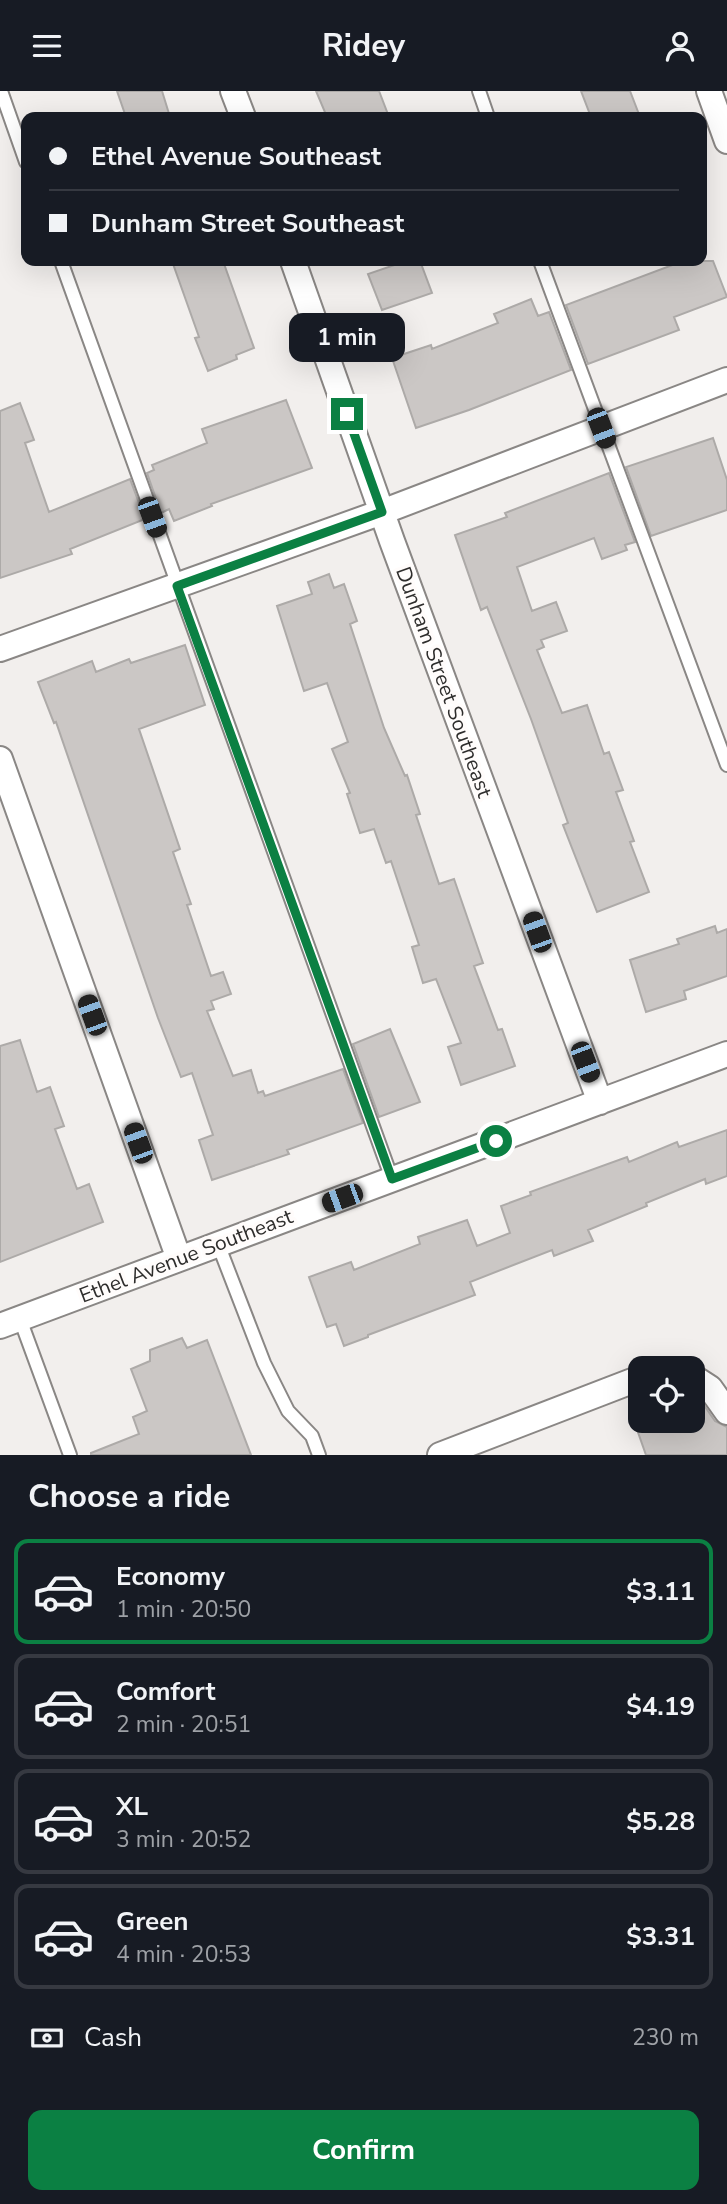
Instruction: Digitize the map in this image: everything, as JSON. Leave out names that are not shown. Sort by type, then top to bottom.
[{"type":"street","points":[[233,91],[241,112]]},
{"type":"street","points":[[709,91],[727,141]]},
{"type":"street","name":"Dunham Street Southeast","points":[[295,266],[382,512],[600,1102]]},
{"type":"street","points":[[0,649],[382,512],[727,380]]},
{"type":"street","points":[[0,759],[179,1259]]},
{"type":"street","name":"Ethel Avenue Southeast","points":[[10,1322],[727,1055]]},
{"type":"street","points":[[440,1455],[628,1383]]},
{"type":"street","points":[[705,1385],[727,1412]]},
{"type":"lane","points":[[1,91],[21,148]]},
{"type":"lane","points":[[479,91],[486,112]]},
{"type":"lane","points":[[63,266],[392,1179]]},
{"type":"lane","points":[[542,266],[727,765]]},
{"type":"lane","points":[[218,1244],[264,1363],[288,1411],[312,1436],[319,1455]]},
{"type":"lane","points":[[10,1322],[71,1455]]},
{"type":"building","points":[[117,91],[162,91],[168,112],[124,112]]},
{"type":"building","points":[[316,91],[379,91],[387,112],[325,112]]},
{"type":"building","points":[[581,91],[630,91],[638,112],[589,112]]},
{"type":"building","points":[[707,261],[713,261],[727,297],[674,317],[679,330],[588,364],[566,305],[670,266],[707,266]]},
{"type":"building","points":[[174,266],[225,266],[254,348],[236,355],[237,359],[208,371],[195,338],[199,337]]},
{"type":"building","points":[[391,266],[422,266],[432,293],[382,310],[368,274]]},
{"type":"building","points":[[531,299],[538,316],[549,312],[571,370],[416,428],[392,358],[431,345],[432,349],[498,323],[494,314]]},
{"type":"building","points":[[286,400],[312,468],[211,504],[212,506],[174,521],[169,509],[161,513],[147,473],[154,470],[152,465],[207,443],[202,429]]},
{"type":"building","points":[[20,403],[34,440],[25,443],[49,512],[130,479],[145,519],[70,549],[72,554],[0,578],[0,411]]},
{"type":"building","points":[[713,438],[727,480],[727,510],[651,536],[626,467]]},
{"type":"building","points":[[609,473],[635,542],[625,545],[627,550],[602,559],[594,538],[517,567],[532,611],[556,602],[567,631],[541,640],[544,647],[537,650],[562,713],[587,705],[604,754],[609,752],[623,790],[616,792],[634,841],[630,842],[649,892],[597,912],[563,825],[568,823],[531,719],[487,607],[481,610],[455,535],[507,517],[505,513]]},
{"type":"building","points":[[329,574],[334,588],[344,584],[357,621],[350,624],[384,728],[405,776],[407,775],[420,814],[416,815],[439,884],[454,879],[483,963],[474,966],[515,1066],[461,1085],[448,1047],[461,1043],[436,979],[423,983],[412,947],[419,945],[391,861],[386,863],[374,829],[360,833],[347,794],[350,793],[332,749],[348,742],[327,683],[304,691],[277,606],[312,594],[308,582]]},
{"type":"building","points":[[185,645],[205,705],[139,729],[180,849],[173,852],[191,904],[187,905],[211,976],[223,972],[231,994],[211,1001],[214,1009],[207,1011],[233,1076],[251,1070],[258,1093],[263,1091],[265,1096],[343,1069],[363,1123],[287,1150],[289,1154],[212,1180],[199,1140],[213,1135],[192,1073],[181,1077],[56,722],[54,723],[38,682],[92,661],[96,672],[129,659],[131,663]]},
{"type":"building","points":[[715,926],[717,933],[727,929],[727,976],[684,991],[686,999],[646,1012],[630,960],[679,944],[677,939]]},
{"type":"building","points":[[390,1029],[420,1102],[379,1117],[353,1044]]},
{"type":"building","points":[[20,1040],[37,1092],[50,1087],[64,1126],[55,1129],[77,1189],[89,1184],[103,1222],[0,1262],[0,1046]]},
{"type":"building","points":[[727,1130],[727,1176],[706,1184],[705,1179],[646,1203],[647,1206],[588,1230],[593,1241],[554,1256],[552,1250],[470,1282],[475,1295],[368,1337],[344,1346],[336,1324],[327,1327],[309,1277],[351,1262],[354,1270],[420,1244],[418,1237],[467,1220],[477,1246],[510,1233],[501,1206],[531,1195],[530,1192],[627,1157],[629,1162],[677,1142],[679,1147]]},
{"type":"building","points":[[182,1338],[187,1348],[207,1340],[251,1455],[91,1455],[139,1434],[133,1417],[147,1411],[131,1369],[150,1361],[150,1350]]},
{"type":"building","points":[[705,1407],[715,1421],[727,1427],[727,1455],[646,1455],[638,1433],[705,1433]]},
{"type":"route","points":[[347,414],[382,512],[177,586],[392,1179],[496,1141]]}]
